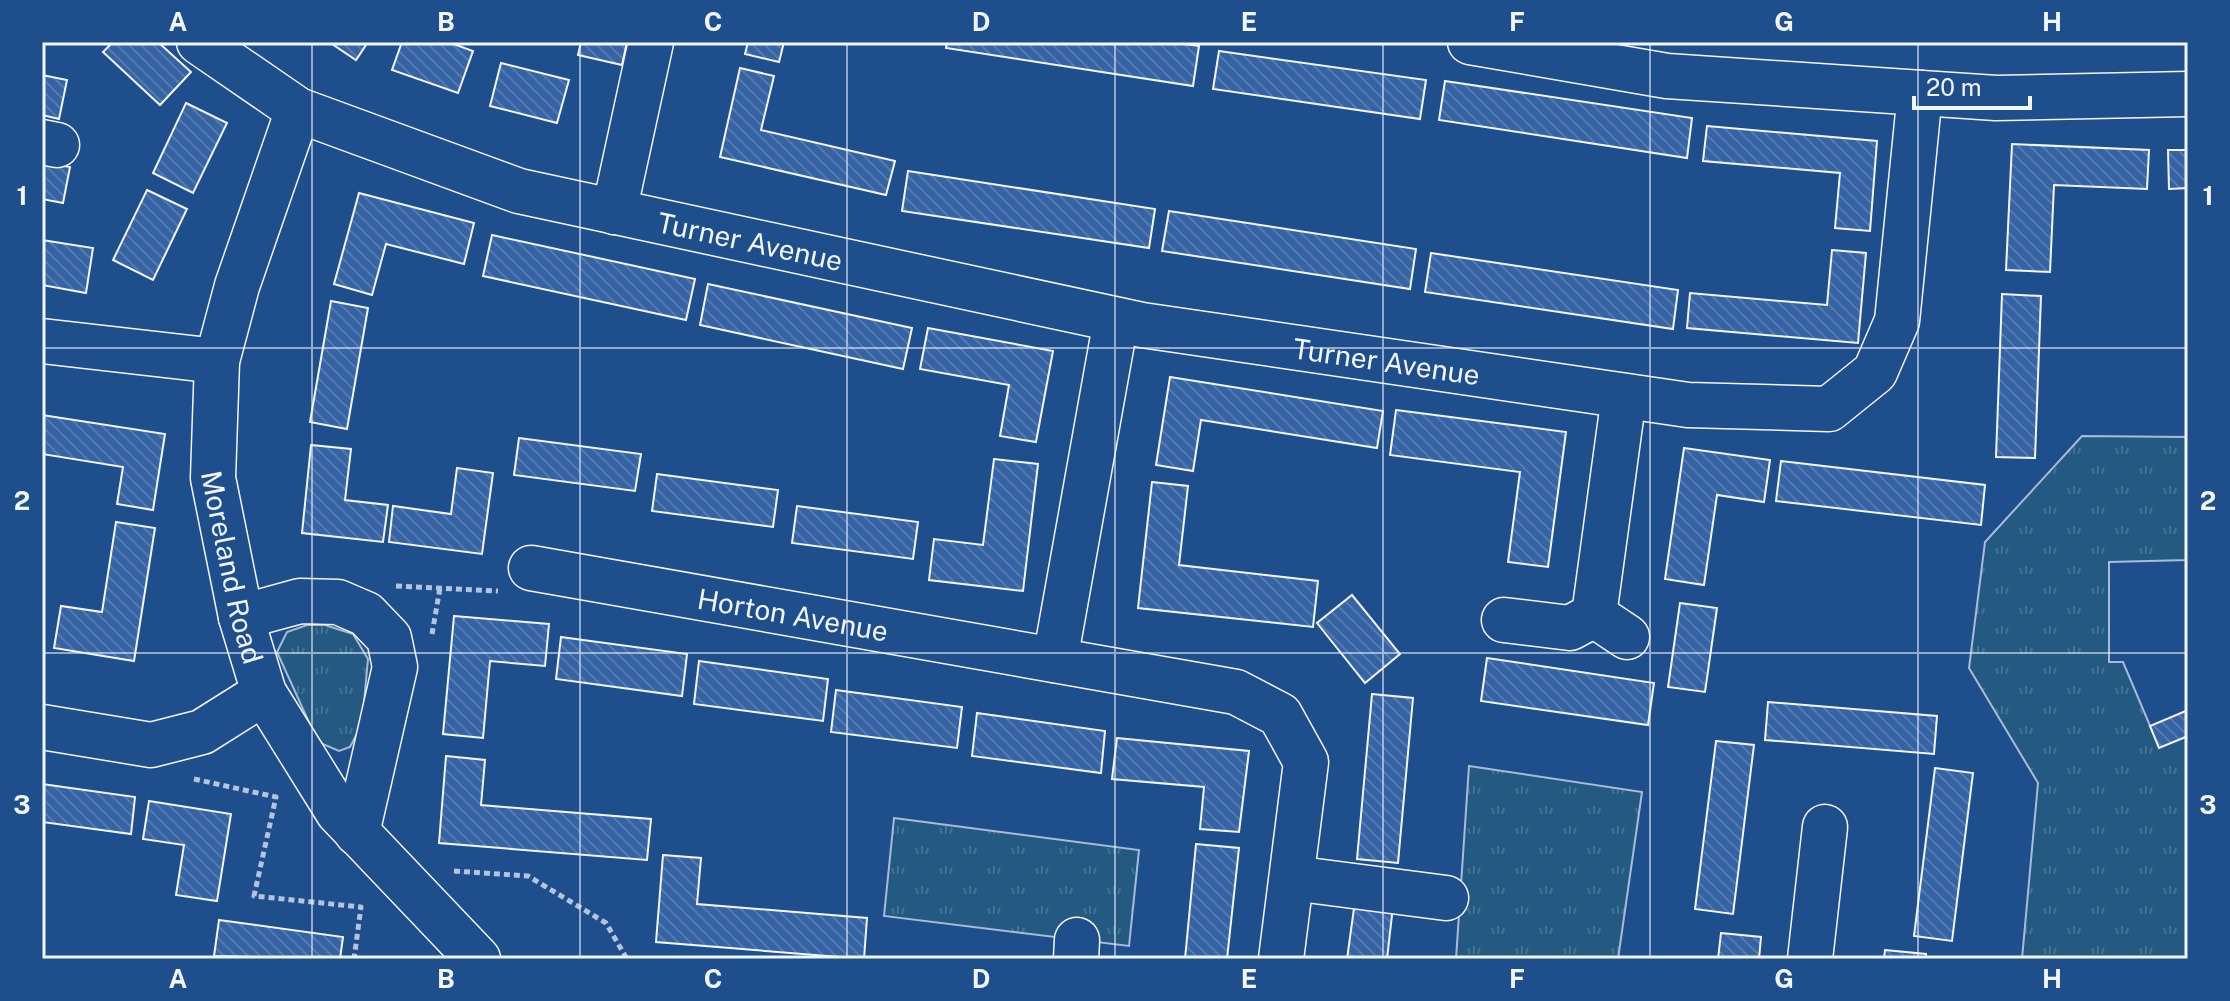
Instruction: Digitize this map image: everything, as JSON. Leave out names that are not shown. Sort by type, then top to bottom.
[{"type":"street","name":"Turner Avenue","points":[[199,42],[298,110],[519,191],[1116,320],[1688,405],[1829,409],[1875,372],[1897,321],[1920,93]]},
{"type":"street","points":[[614,212],[651,42]]},
{"type":"street","points":[[1470,42],[1667,76],[1996,98],[2188,94]]},
{"type":"street","name":"Moreland Road","points":[[298,110],[237,286],[217,361],[213,478],[241,617],[264,693],[338,812],[478,959]]},
{"type":"street","points":[[1055,660],[1116,320]]},
{"type":"street","points":[[42,341],[217,361]]},
{"type":"street","points":[[1504,620],[1570,628],[1610,626],[1624,396]]},
{"type":"street","name":"Horton Avenue","points":[[531,568],[1236,692],[1280,715],[1306,762],[1281,959]]},
{"type":"street","points":[[241,617],[300,601],[338,602],[366,614],[389,638],[395,667],[357,833]]},
{"type":"street","points":[[42,727],[151,745],[202,732],[264,693]]},
{"type":"street","points":[[1810,959],[1825,827]]},
{"type":"street","points":[[1292,878],[1446,898]]},
{"type":"path","points":[[338,602],[371,585],[529,593],[531,568]]},
{"type":"path","points":[[190,778],[276,797],[254,896],[361,907],[354,959]]},
{"type":"path","points":[[390,868],[528,876],[606,923],[627,959]]},
{"type":"green space","points":[[2082,436],[2188,437],[2188,560],[2109,562],[2109,662],[2123,662],[2159,747],[2188,736],[2188,959],[2022,959],[2038,783],[1969,668],[1985,542]]},
{"type":"green space","points":[[307,625],[325,625],[353,634],[368,659],[362,724],[350,747],[339,751],[318,742],[277,652],[287,632]]},
{"type":"green space","points":[[1469,766],[1642,792],[1618,959],[1456,959]]},
{"type":"green space","points":[[894,818],[1139,850],[1129,946],[884,916]]},
{"type":"building","points":[[113,42],[158,42],[191,72],[160,105],[103,52]]},
{"type":"building","points":[[329,42],[368,42],[356,60]]},
{"type":"building","points":[[402,42],[448,42],[473,51],[458,93],[392,70]]},
{"type":"building","points":[[581,42],[627,42],[622,65],[578,55]]},
{"type":"building","points":[[748,42],[784,42],[779,62],[745,54]]},
{"type":"building","points":[[947,42],[1170,42],[1199,46],[1193,86],[946,48]]},
{"type":"building","points":[[1219,51],[1426,80],[1420,119],[1213,89]]},
{"type":"building","points":[[501,63],[569,80],[557,123],[490,106]]},
{"type":"building","points":[[740,68],[774,76],[761,130],[895,161],[886,195],[720,157]]},
{"type":"building","points":[[42,75],[67,80],[59,119],[42,115]]},
{"type":"building","points":[[1445,81],[1692,118],[1687,158],[1439,120]]},
{"type":"building","points":[[186,103],[227,123],[193,193],[153,173]]},
{"type":"building","points":[[1707,126],[1877,141],[1870,231],[1835,228],[1840,173],[1703,161]]},
{"type":"building","points":[[2012,144],[2149,150],[2147,189],[2054,185],[2050,272],[2006,270]]},
{"type":"building","points":[[2168,150],[2188,150],[2188,188],[2169,189]]},
{"type":"building","points":[[42,162],[70,167],[63,203],[42,199]]},
{"type":"building","points":[[908,171],[1155,209],[1149,248],[902,211]]},
{"type":"building","points":[[147,190],[187,209],[153,280],[113,260]]},
{"type":"building","points":[[359,193],[474,223],[464,264],[386,244],[372,295],[334,284]]},
{"type":"building","points":[[1169,211],[1416,249],[1410,289],[1162,251]]},
{"type":"building","points":[[492,235],[695,279],[686,320],[483,276]]},
{"type":"building","points":[[42,240],[93,248],[86,293],[42,285]]},
{"type":"building","points":[[1832,250],[1866,253],[1858,343],[1687,328],[1690,293],[1827,305]]},
{"type":"building","points":[[1431,253],[1678,290],[1673,329],[1425,292]]},
{"type":"building","points":[[708,284],[912,328],[903,369],[700,325]]},
{"type":"building","points":[[2002,294],[2041,296],[2035,458],[1996,457]]},
{"type":"building","points":[[331,301],[368,308],[347,429],[310,422]]},
{"type":"building","points":[[928,328],[1053,351],[1036,442],[1000,436],[1009,385],[920,369]]},
{"type":"building","points":[[1170,377],[1383,411],[1377,448],[1201,420],[1193,471],[1156,465]]},
{"type":"building","points":[[1396,410],[1566,432],[1548,567],[1508,562],[1520,472],[1390,455]]},
{"type":"building","points":[[42,415],[165,434],[153,510],[117,504],[123,467],[42,454]]},
{"type":"building","points":[[519,438],[641,454],[635,491],[514,475]]},
{"type":"building","points":[[311,445],[351,449],[345,500],[388,505],[383,542],[302,533]]},
{"type":"building","points":[[1684,448],[1770,460],[1764,502],[1717,495],[1704,585],[1665,579]]},
{"type":"building","points":[[994,459],[1038,464],[1023,591],[929,580],[934,539],[983,545]]},
{"type":"building","points":[[1781,461],[1985,485],[1981,525],[1776,501]]},
{"type":"building","points":[[457,468],[493,473],[482,554],[389,542],[393,506],[451,514]]},
{"type":"building","points":[[657,474],[778,490],[773,527],[652,511]]},
{"type":"building","points":[[1152,482],[1188,486],[1179,565],[1318,581],[1313,627],[1138,608]]},
{"type":"building","points":[[797,506],[918,522],[913,559],[792,543]]},
{"type":"building","points":[[116,522],[155,528],[134,661],[54,648],[61,606],[102,612]]},
{"type":"building","points":[[1352,595],[1400,654],[1365,683],[1317,623]]},
{"type":"building","points":[[1680,603],[1717,608],[1705,692],[1668,687]]},
{"type":"building","points":[[454,616],[549,624],[545,666],[490,661],[483,738],[443,734]]},
{"type":"building","points":[[561,637],[687,654],[682,696],[556,679]]},
{"type":"building","points":[[1487,658],[1654,683],[1648,725],[1481,701]]},
{"type":"building","points":[[699,661],[828,679],[823,721],[694,704]]},
{"type":"building","points":[[836,690],[962,707],[957,748],[831,732]]},
{"type":"building","points":[[1372,694],[1413,698],[1398,863],[1357,859]]},
{"type":"building","points":[[1768,702],[1937,716],[1934,754],[1765,740]]},
{"type":"building","points":[[2188,710],[2188,736],[2159,748],[2150,726]]},
{"type":"building","points":[[977,713],[1105,731],[1101,773],[972,756]]},
{"type":"building","points":[[1117,738],[1249,751],[1239,832],[1200,829],[1204,787],[1112,779]]},
{"type":"building","points":[[1716,741],[1754,745],[1733,914],[1695,909]]},
{"type":"building","points":[[446,756],[485,760],[481,805],[651,819],[647,860],[439,843]]},
{"type":"building","points":[[1935,768],[1973,773],[1952,941],[1914,936]]},
{"type":"building","points":[[42,784],[135,797],[131,834],[42,822]]},
{"type":"building","points":[[149,801],[231,814],[217,901],[176,895],[184,845],[143,839]]},
{"type":"building","points":[[1196,844],[1239,848],[1227,959],[1185,959]]},
{"type":"building","points":[[663,855],[701,858],[697,904],[867,918],[864,959],[656,942]]},
{"type":"building","points":[[1355,901],[1393,906],[1387,959],[1347,959]]},
{"type":"building","points":[[219,920],[343,937],[340,959],[214,956]]},
{"type":"building","points":[[1721,933],[1761,937],[1759,959],[1718,959]]},
{"type":"building","points":[[1885,950],[1926,954],[1926,959],[1884,959]]}]
